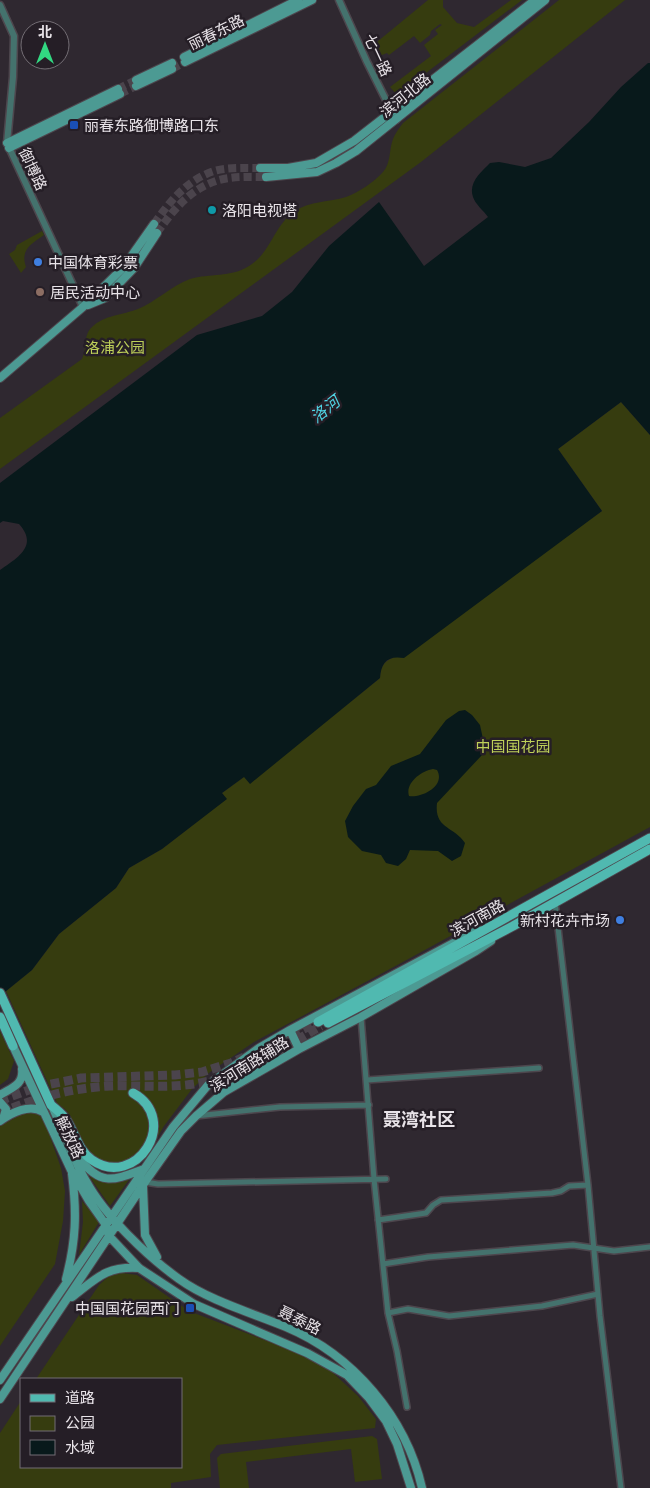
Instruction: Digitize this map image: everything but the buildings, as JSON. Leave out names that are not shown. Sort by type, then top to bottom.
[{"type":"main road","name":"丽春东路","points":[[298,0],[185,60],[312,0]]},
{"type":"main road","name":"滨河北路","points":[[260,168],[288,168],[316,163],[354,141],[535,0]]},
{"type":"main road","name":"滨河北路","points":[[266,177],[317,172],[356,151],[545,0]]},
{"type":"main road","points":[[136,83],[172,66]]},
{"type":"main road","points":[[8,145],[119,91]]},
{"type":"main road","points":[[0,378],[84,307],[123,268],[154,224]]},
{"type":"main road","points":[[84,307],[105,298],[111,292],[134,268],[157,233]]},
{"type":"main road","name":"滨河南路","points":[[650,838],[320,1024],[513,926],[650,848]]},
{"type":"main road","name":"滨河南路辅路","points":[[0,1380],[173,1127],[208,1085],[259,1048],[290,1030],[467,934],[507,917]]},
{"type":"main road","name":"滨河南路辅路","points":[[0,1399],[144,1184],[181,1131],[196,1116],[224,1092],[299,1048],[361,1017],[476,951],[513,926]]},
{"type":"main road","name":"解放路","points":[[0,993],[86,1182],[117,1224]]},
{"type":"main road","points":[[0,1017],[13,1046]]},
{"type":"main road","points":[[290,1030],[299,1048]]},
{"type":"main road","name":"解放路","points":[[13,1046],[71,1170],[106,1225],[109,1236]]},
{"type":"main road","points":[[0,1095],[20,1083],[23,1074],[22,1065]]},
{"type":"main road","points":[[51,1105],[65,1119],[87,1156],[102,1165],[117,1167],[130,1164],[141,1157],[148,1148],[152,1138],[152,1112],[147,1104],[133,1093]]},
{"type":"main road","points":[[0,1102],[6,1109],[2,1120]]},
{"type":"main road","points":[[2,1120],[26,1109],[39,1109],[43,1112]]},
{"type":"main road","points":[[70,1147],[88,1170],[99,1176],[118,1178],[144,1169]]},
{"type":"main road","points":[[64,1286],[74,1239],[76,1204],[71,1170]]},
{"type":"main road","points":[[144,1184],[145,1235],[160,1264]]},
{"type":"main road","name":"聂泰路","points":[[117,1224],[180,1280],[202,1293],[289,1328],[318,1343],[354,1371],[392,1415],[418,1469],[422,1488]]},
{"type":"main road","name":"聂泰路","points":[[109,1236],[139,1268],[194,1304],[300,1350],[346,1375],[369,1398],[386,1421],[398,1444],[411,1488]]},
{"type":"main road","points":[[67,1301],[105,1272],[116,1268],[139,1268]]},
{"type":"street","name":"七一路","points":[[339,0],[396,120]]},
{"type":"street","name":"御博路","points":[[0,5],[14,36],[8,145],[84,307]]},
{"type":"street","points":[[555,902],[621,1488]]},
{"type":"street","points":[[361,1017],[374,1180],[388,1314],[407,1407]]},
{"type":"street","points":[[367,1080],[539,1068]]},
{"type":"street","points":[[196,1116],[280,1107],[369,1105]]},
{"type":"street","points":[[144,1184],[386,1180]]},
{"type":"street","points":[[378,1220],[426,1213],[441,1200],[552,1193],[561,1191],[569,1186],[588,1185]]},
{"type":"street","points":[[383,1264],[428,1257],[573,1245],[614,1251],[650,1246]]},
{"type":"street","points":[[388,1314],[408,1309],[449,1316],[542,1306],[598,1294]]},
{"type":"green space","points":[[428,0],[443,0],[443,7],[457,23],[474,27],[511,0],[522,0],[397,95],[390,87],[431,56],[424,45],[438,34],[435,30],[442,25],[440,24],[431,31],[430,35],[420,43],[414,36],[389,55],[387,53],[377,57],[372,46]]},
{"type":"green space","name":"洛浦公园","points":[[559,0],[625,0],[421,162],[0,469],[0,418],[82,359],[87,334],[92,327],[102,320],[145,306],[190,279],[242,270],[263,254],[282,224],[295,211],[313,203],[346,197],[366,186],[386,168],[393,139],[403,123]]},
{"type":"green space","points":[[42,231],[44,235],[28,248],[24,256],[26,267],[21,273],[9,254],[15,250],[17,245]]},
{"type":"green space","name":"中国国花园","points":[[621,402],[650,435],[650,827],[254,1042],[210,1072],[192,1089],[164,1126],[153,1145],[157,1128],[155,1113],[148,1101],[135,1090],[146,1110],[149,1121],[149,1132],[142,1149],[134,1156],[118,1163],[100,1160],[93,1156],[84,1145],[72,1119],[57,1103],[6,991],[32,970],[59,934],[116,888],[129,868],[162,849],[226,799],[222,793],[245,776],[250,783],[380,678],[382,667],[386,662],[602,511],[558,449]]},
{"type":"green space","points":[[0,1031],[14,1061],[8,1079],[0,1085]]},
{"type":"green space","points":[[26,1112],[35,1112],[44,1119],[61,1168],[65,1191],[63,1221],[55,1264],[0,1346],[0,1126]]},
{"type":"green space","points":[[89,1176],[110,1182],[131,1177],[110,1206]]},
{"type":"green space","points":[[82,1201],[99,1222],[79,1255],[83,1222]]},
{"type":"green space","points":[[122,1273],[137,1275],[189,1311],[293,1351],[332,1372],[358,1396],[376,1419],[375,1428],[217,1445],[210,1454],[211,1477],[171,1483],[171,1488],[0,1488],[0,1433],[20,1403],[20,1468],[182,1468],[182,1378],[37,1378],[99,1285],[109,1276]]},
{"type":"green space","points":[[372,1436],[377,1439],[382,1479],[355,1482],[351,1449],[246,1462],[249,1488],[220,1488],[217,1458],[221,1454]]},
{"type":"water","name":"洛河","points":[[650,63],[650,435],[621,402],[558,449],[602,511],[404,658],[398,657],[386,661],[380,678],[250,784],[244,777],[222,793],[227,799],[162,849],[129,868],[116,888],[59,934],[32,970],[0,996],[0,570],[19,556],[26,545],[27,539],[25,532],[19,524],[3,521],[0,523],[0,483],[197,335],[262,316],[292,292],[329,246],[379,202],[424,266],[488,217],[473,197],[472,187],[476,178],[490,163],[499,162],[525,167],[551,158],[589,122],[621,87]]},
{"type":"water","points":[[465,710],[472,715],[480,725],[483,739],[482,755],[437,803],[437,811],[442,823],[461,837],[465,843],[461,856],[452,861],[438,851],[410,850],[406,859],[398,866],[386,863],[381,855],[362,851],[348,837],[345,821],[353,806],[366,789],[376,785],[391,766],[420,754],[446,720],[459,711]],"holes":[[[428,770],[437,770],[439,776],[436,786],[426,793],[409,796],[409,787],[415,778]]]},
{"type":"tunnel","points":[[172,69],[185,62]]},
{"type":"tunnel","points":[[118,89],[136,80]]},
{"type":"tunnel","points":[[120,94],[136,86]]},
{"type":"tunnel","points":[[154,224],[180,192],[204,175],[225,169],[260,168]]},
{"type":"tunnel","points":[[157,233],[184,201],[200,188],[219,180],[242,177],[266,177]]},
{"type":"tunnel","points":[[267,1047],[318,1022]]},
{"type":"tunnel","points":[[0,1113],[40,1098],[67,1091],[110,1086],[193,1084],[220,1078],[250,1066],[321,1026]]},
{"type":"tunnel","points":[[0,1102],[37,1087],[81,1078],[175,1075],[202,1072],[244,1057]]},
{"type":"place","name":"丽春东路御博路口东","points":[[74,125]]},
{"type":"place","name":"洛阳电视塔","points":[[212,210]]},
{"type":"place","name":"中国体育彩票","points":[[38,262]]},
{"type":"place","name":"居民活动中心","points":[[40,292]]},
{"type":"place","name":"新村花卉市场","points":[[620,920]]},
{"type":"place","name":"中国国花园西门","points":[[190,1308]]},
{"type":"district","name":"聂湾社区","points":[[419,1119]]}]
